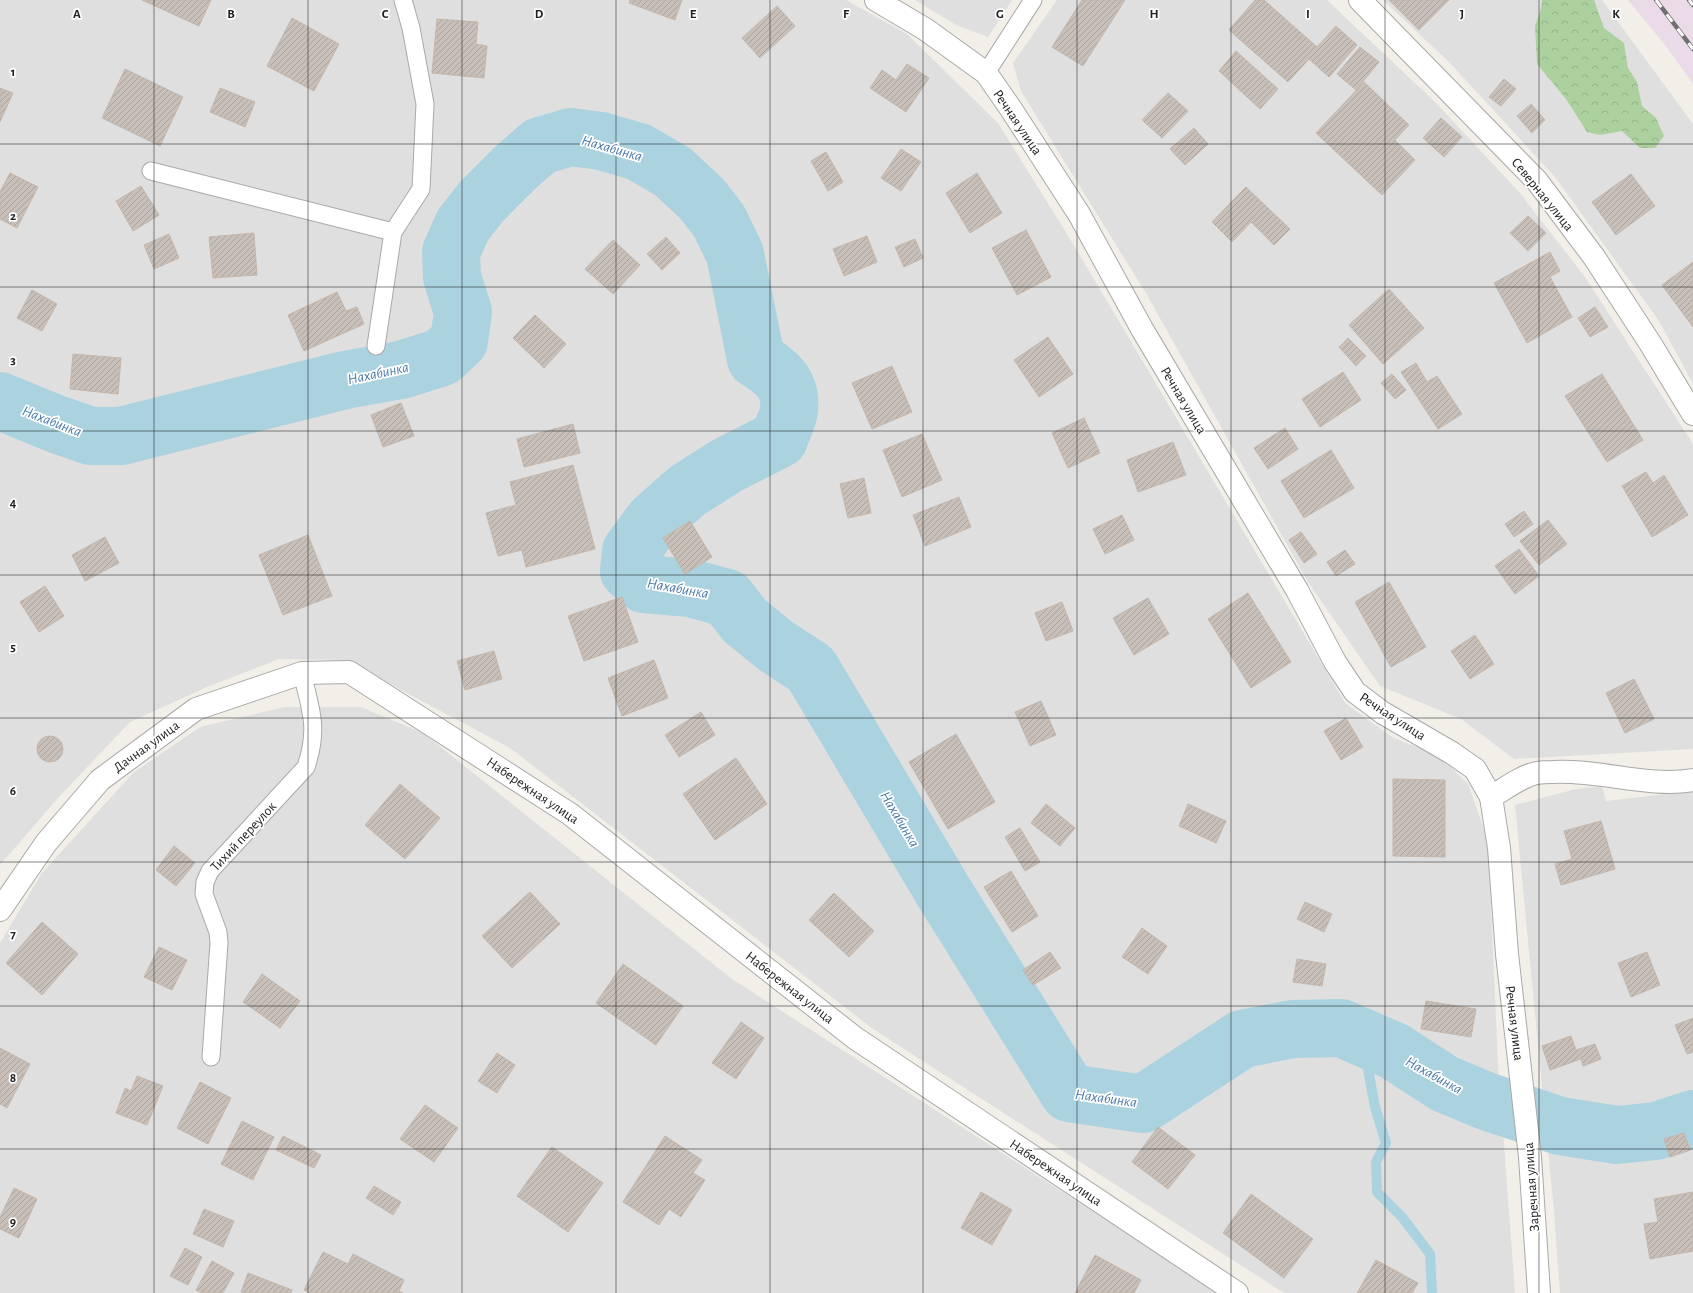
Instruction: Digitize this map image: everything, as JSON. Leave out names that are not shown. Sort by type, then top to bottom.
[{"type":"street","name":"Речная улица","points":[[876,0],[925,29],[986,73],[1079,214],[1142,329],[1297,590],[1335,662],[1355,692],[1383,713],[1452,753],[1475,769],[1491,797],[1499,848],[1507,954],[1522,1082]]},
{"type":"street","name":"Северная улица","points":[[1360,0],[1537,182],[1594,257],[1650,343],[1693,414]]},
{"type":"street","name":"Дачная улица","points":[[0,910],[46,842],[100,780],[196,709],[302,673],[349,672]]},
{"type":"street","name":"Набережная улица","points":[[349,672],[570,814],[855,1038],[1237,1293]]},
{"type":"street","points":[[1491,797],[1516,782],[1536,773],[1566,771],[1643,780],[1693,780]]},
{"type":"street","name":"Заречная улица","points":[[1522,1082],[1530,1157],[1539,1293]]},
{"type":"lane","points":[[376,346],[393,232],[421,189],[425,104],[411,28],[403,0]]},
{"type":"lane","points":[[986,73],[1033,0]]},
{"type":"lane","points":[[151,171],[393,232]]},
{"type":"lane","name":"Тихий переулок","points":[[210,1057],[219,943],[218,932],[204,894],[205,882],[210,871],[306,767],[311,752],[314,734],[313,719],[302,673]]},
{"type":"shaded area","points":[[0,0],[846,0],[907,34],[998,123],[1075,247],[1345,703],[1392,737],[1441,757],[1468,784],[1488,841],[1498,1064],[1515,1293],[1284,1293],[873,1029],[510,748],[345,660],[279,659],[207,687],[130,722],[58,798],[0,865]]},
{"type":"shaded area","points":[[915,0],[1012,0],[988,37],[956,25]]},
{"type":"shaded area","points":[[1057,0],[1327,0],[1436,103],[1519,192],[1585,277],[1693,444],[1693,749],[1514,759],[1461,719],[1380,686],[1308,582],[1147,295],[1021,91],[1013,63]]},
{"type":"shaded area","points":[[1383,0],[1602,0],[1693,124],[1693,384],[1659,321],[1555,177],[1449,62]]},
{"type":"shaded area","points":[[1628,0],[1693,0],[1693,84],[1665,45]]},
{"type":"shaded area","points":[[285,707],[361,707],[423,733],[732,979],[1131,1236],[1224,1293],[0,1293],[0,943],[42,873],[133,773],[200,727]]},
{"type":"shaded area","points":[[1602,786],[1606,801],[1693,791],[1693,1293],[1560,1293],[1554,1212],[1515,805],[1576,789]]},
{"type":"green space","points":[[1542,0],[1594,0],[1604,28],[1624,43],[1628,68],[1637,82],[1642,106],[1656,118],[1664,136],[1655,148],[1640,148],[1622,131],[1600,135],[1587,132],[1566,99],[1537,64],[1535,26],[1541,9]]},
{"type":"building","points":[[142,0],[211,0],[199,26]]},
{"type":"building","points":[[630,0],[682,0],[675,20],[629,3]]},
{"type":"building","points":[[1082,0],[1125,0],[1083,66],[1052,47]]},
{"type":"building","points":[[1255,0],[1264,0],[1317,47],[1336,26],[1357,45],[1329,77],[1309,59],[1288,82],[1229,30]]},
{"type":"building","points":[[1389,0],[1449,0],[1419,30]]},
{"type":"building","points":[[777,6],[795,26],[760,58],[742,38]]},
{"type":"building","points":[[292,18],[339,44],[314,91],[267,66]]},
{"type":"building","points":[[437,19],[478,22],[476,44],[487,46],[484,78],[432,73]]},
{"type":"building","points":[[1360,47],[1379,62],[1356,90],[1337,74]]},
{"type":"building","points":[[1236,51],[1278,89],[1260,109],[1219,71]]},
{"type":"building","points":[[907,64],[929,78],[906,112],[870,88],[882,70],[896,80]]},
{"type":"building","points":[[125,69],[183,97],[160,146],[102,118]]},
{"type":"building","points":[[1504,79],[1516,89],[1501,106],[1489,97]]},
{"type":"building","points":[[1364,82],[1409,125],[1395,140],[1415,160],[1382,195],[1316,133]]},
{"type":"building","points":[[0,88],[13,93],[0,122]]},
{"type":"building","points":[[220,88],[255,102],[245,127],[210,112]]},
{"type":"building","points":[[1168,93],[1188,111],[1162,138],[1142,120]]},
{"type":"building","points":[[1531,104],[1545,120],[1532,133],[1517,116]]},
{"type":"building","points":[[1441,118],[1462,137],[1444,157],[1423,138]]},
{"type":"building","points":[[1194,128],[1208,144],[1185,165],[1170,149]]},
{"type":"building","points":[[901,149],[921,162],[901,191],[881,178]]},
{"type":"building","points":[[826,152],[843,182],[828,191],[811,161]]},
{"type":"building","points":[[10,173],[38,187],[17,228],[0,219],[0,192]]},
{"type":"building","points":[[977,173],[1002,213],[970,233],[946,193]]},
{"type":"building","points":[[1631,174],[1655,206],[1616,235],[1592,202]]},
{"type":"building","points":[[141,186],[159,215],[133,231],[116,201]]},
{"type":"building","points":[[1246,187],[1290,229],[1274,245],[1251,222],[1232,242],[1212,222]]},
{"type":"building","points":[[1528,216],[1546,233],[1528,251],[1510,233]]},
{"type":"building","points":[[1026,230],[1051,277],[1017,295],[992,248]]},
{"type":"building","points":[[254,233],[257,275],[213,278],[209,237]]},
{"type":"building","points":[[169,234],[179,258],[154,269],[144,245]]},
{"type":"building","points":[[867,236],[877,262],[844,276],[833,249]]},
{"type":"building","points":[[666,237],[680,253],[662,270],[647,254]]},
{"type":"building","points":[[915,239],[923,258],[904,267],[895,247]]},
{"type":"building","points":[[613,240],[640,265],[613,294],[585,269]]},
{"type":"building","points":[[1550,252],[1560,271],[1550,277],[1572,317],[1527,343],[1494,283]]},
{"type":"building","points":[[1693,262],[1693,327],[1662,285]]},
{"type":"building","points":[[1389,289],[1424,328],[1383,364],[1349,325]]},
{"type":"building","points":[[32,290],[57,304],[42,331],[17,318]]},
{"type":"building","points":[[337,292],[346,311],[357,307],[364,324],[304,351],[288,315]]},
{"type":"building","points":[[1595,307],[1608,327],[1590,337],[1578,318]]},
{"type":"building","points":[[535,315],[566,344],[544,368],[513,338]]},
{"type":"building","points":[[1048,337],[1073,374],[1039,397],[1014,360]]},
{"type":"building","points":[[1348,338],[1366,356],[1356,366],[1339,347]]},
{"type":"building","points":[[73,354],[121,358],[118,394],[70,389]]},
{"type":"building","points":[[1416,363],[1427,382],[1437,376],[1462,414],[1438,429],[1401,372]]},
{"type":"building","points":[[892,366],[912,412],[872,429],[852,383]]},
{"type":"building","points":[[1343,372],[1361,400],[1320,427],[1302,399]]},
{"type":"building","points":[[1392,374],[1406,390],[1395,399],[1381,383]]},
{"type":"building","points":[[1602,374],[1643,440],[1607,462],[1565,396]]},
{"type":"building","points":[[401,403],[414,436],[383,447],[371,415]]},
{"type":"building","points":[[1084,418],[1100,453],[1068,468],[1052,433]]},
{"type":"building","points":[[573,424],[580,453],[524,467],[517,439]]},
{"type":"building","points":[[1285,428],[1298,449],[1268,469],[1254,448]]},
{"type":"building","points":[[922,434],[942,480],[902,497],[883,450]]},
{"type":"building","points":[[1173,442],[1186,475],[1138,492],[1127,460]]},
{"type":"building","points":[[1331,450],[1354,488],[1304,518],[1281,481]]},
{"type":"building","points":[[573,465],[595,549],[526,567],[522,550],[498,556],[486,513],[516,505],[510,482]]},
{"type":"building","points":[[1646,472],[1653,483],[1664,475],[1688,515],[1652,537],[1622,486]]},
{"type":"building","points":[[864,478],[871,513],[848,518],[840,484]]},
{"type":"building","points":[[959,497],[971,527],[925,546],[913,515]]},
{"type":"building","points":[[1524,511],[1533,524],[1514,537],[1505,524]]},
{"type":"building","points":[[1122,515],[1134,540],[1105,554],[1093,529]]},
{"type":"building","points":[[1548,520],[1567,544],[1539,565],[1520,541]]},
{"type":"building","points":[[690,521],[712,557],[685,574],[663,538]]},
{"type":"building","points":[[1301,532],[1317,554],[1304,563],[1289,540]]},
{"type":"building","points":[[308,535],[332,596],[283,615],[259,555]]},
{"type":"building","points":[[105,537],[119,563],[85,581],[72,555]]},
{"type":"building","points":[[1519,549],[1539,576],[1515,594],[1495,566]]},
{"type":"building","points":[[1345,550],[1355,564],[1336,576],[1327,562]]},
{"type":"building","points":[[1389,582],[1426,647],[1391,667],[1355,602]]},
{"type":"building","points":[[45,586],[64,616],[39,632],[20,602]]},
{"type":"building","points":[[1248,593],[1291,662],[1251,688],[1208,619]]},
{"type":"building","points":[[622,597],[638,642],[584,661],[568,616]]},
{"type":"building","points":[[1148,598],[1169,634],[1134,655],[1113,618]]},
{"type":"building","points":[[1062,602],[1073,631],[1046,641],[1035,613]]},
{"type":"building","points":[[1475,635],[1494,664],[1470,679],[1451,651]]},
{"type":"building","points":[[494,651],[502,679],[465,690],[457,661]]},
{"type":"building","points":[[654,660],[668,698],[622,716],[608,678]]},
{"type":"building","points":[[1634,679],[1654,719],[1625,733],[1606,693]]},
{"type":"building","points":[[1041,701],[1056,735],[1030,746],[1015,712]]},
{"type":"building","points":[[701,712],[715,735],[679,757],[665,735]]},
{"type":"building","points":[[1346,718],[1363,747],[1341,760],[1324,731]]},
{"type":"building","points":[[956,734],[995,802],[948,829],[909,762]]},
{"type":"building","points":[[50,736],[59,740],[63,749],[59,758],[50,762],[41,758],[37,749],[41,740]]},
{"type":"building","points":[[736,758],[767,804],[715,840],[683,794]]},
{"type":"building","points":[[1393,779],[1445,780],[1445,857],[1393,856]]},
{"type":"building","points":[[400,784],[440,818],[405,859],[365,825]]},
{"type":"building","points":[[1046,804],[1075,828],[1060,846],[1031,823]]},
{"type":"building","points":[[1188,804],[1226,821],[1216,843],[1179,826]]},
{"type":"building","points":[[1601,821],[1615,869],[1561,885],[1555,864],[1572,859],[1564,831]]},
{"type":"building","points":[[1020,828],[1040,862],[1025,871],[1005,837]]},
{"type":"building","points":[[174,846],[195,863],[176,886],[156,870]]},
{"type":"building","points":[[1011,871],[1038,916],[1012,932],[984,887]]},
{"type":"building","points":[[530,892],[560,924],[512,968],[482,936]]},
{"type":"building","points":[[834,893],[874,931],[849,957],[809,920]]},
{"type":"building","points":[[1305,902],[1332,914],[1324,932],[1297,919]]},
{"type":"building","points":[[42,922],[78,954],[42,995],[6,963]]},
{"type":"building","points":[[1142,928],[1167,946],[1148,974],[1122,957]]},
{"type":"building","points":[[159,947],[187,960],[172,990],[144,977]]},
{"type":"building","points":[[1050,952],[1061,968],[1033,985],[1023,970]]},
{"type":"building","points":[[1647,952],[1660,985],[1631,997],[1618,963]]},
{"type":"building","points":[[1297,959],[1326,964],[1322,986],[1293,982]]},
{"type":"building","points":[[623,964],[683,1006],[656,1045],[596,1003]]},
{"type":"building","points":[[262,974],[300,1001],[280,1028],[243,1002]]},
{"type":"building","points":[[1426,1001],[1476,1009],[1471,1037],[1421,1029]]},
{"type":"building","points":[[1693,1018],[1693,1052],[1687,1054],[1675,1025]]},
{"type":"building","points":[[741,1022],[764,1038],[736,1079],[712,1063]]},
{"type":"building","points":[[1571,1036],[1576,1050],[1595,1044],[1601,1059],[1583,1066],[1581,1059],[1550,1070],[1542,1046]]},
{"type":"building","points":[[0,1048],[30,1064],[7,1108],[0,1104]]},
{"type":"building","points":[[497,1053],[515,1065],[497,1093],[478,1081]]},
{"type":"building","points":[[137,1076],[163,1086],[147,1125],[116,1113],[125,1088],[131,1091]]},
{"type":"building","points":[[200,1082],[231,1098],[208,1144],[177,1128]]},
{"type":"building","points":[[425,1105],[458,1128],[434,1162],[400,1139]]},
{"type":"building","points":[[242,1121],[274,1137],[253,1180],[221,1164]]},
{"type":"building","points":[[1158,1127],[1195,1155],[1168,1189],[1132,1162]]},
{"type":"building","points":[[1684,1133],[1690,1150],[1670,1157],[1664,1139]]},
{"type":"building","points":[[283,1136],[321,1155],[314,1168],[276,1150]]},
{"type":"building","points":[[665,1136],[702,1160],[693,1173],[705,1180],[681,1217],[669,1209],[659,1225],[623,1202]]},
{"type":"building","points":[[552,1147],[603,1183],[568,1232],[517,1196]]},
{"type":"building","points":[[374,1186],[401,1202],[393,1215],[366,1198]]},
{"type":"building","points":[[14,1188],[37,1199],[19,1238],[0,1229],[0,1217]]},
{"type":"building","points":[[981,1192],[1012,1210],[992,1245],[961,1228]]},
{"type":"building","points":[[1693,1192],[1693,1251],[1650,1259],[1644,1224],[1658,1222],[1654,1199]]},
{"type":"building","points":[[1251,1194],[1313,1239],[1284,1278],[1223,1233]]},
{"type":"building","points":[[204,1209],[234,1221],[223,1247],[193,1234]]},
{"type":"building","points":[[185,1248],[202,1257],[188,1285],[170,1276]]},
{"type":"building","points":[[323,1252],[348,1264],[353,1254],[404,1280],[399,1291],[403,1293],[310,1293],[304,1290]]},
{"type":"building","points":[[1095,1255],[1141,1280],[1134,1293],[1075,1293]]},
{"type":"building","points":[[1376,1260],[1418,1283],[1412,1293],[1357,1293]]},
{"type":"building","points":[[212,1261],[234,1273],[223,1293],[202,1293],[196,1290]]},
{"type":"building","points":[[248,1273],[292,1290],[291,1293],[241,1292]]},
{"type":"waterway","name":"Нахабинка","points":[[0,401],[56,424],[91,436],[121,436],[345,380],[401,370],[442,357],[459,341],[463,312],[452,277],[451,252],[463,225],[482,201],[516,167],[540,146],[571,137],[601,141],[639,152],[673,172],[702,199],[719,221],[735,254],[756,359],[776,374],[785,385],[788,392],[789,410],[779,439],[726,466],[687,491],[654,520],[631,551],[629,571],[644,584],[690,588],[727,598],[745,621],[776,646],[811,669],[943,891],[1069,1093],[1143,1104],[1242,1039],[1293,1029],[1341,1028],[1394,1051],[1445,1084],[1486,1101],[1560,1126],[1617,1135],[1656,1131],[1693,1119]]},
{"type":"waterway","points":[[0,392],[91,436]]},
{"type":"waterway","points":[[1362,1037],[1375,1107],[1386,1143],[1376,1162],[1377,1192],[1402,1217],[1430,1254],[1432,1293]]},
{"type":"railway","points":[[1656,0],[1693,49]]},
{"type":"railway","points":[[1689,0],[1693,5]]}]
